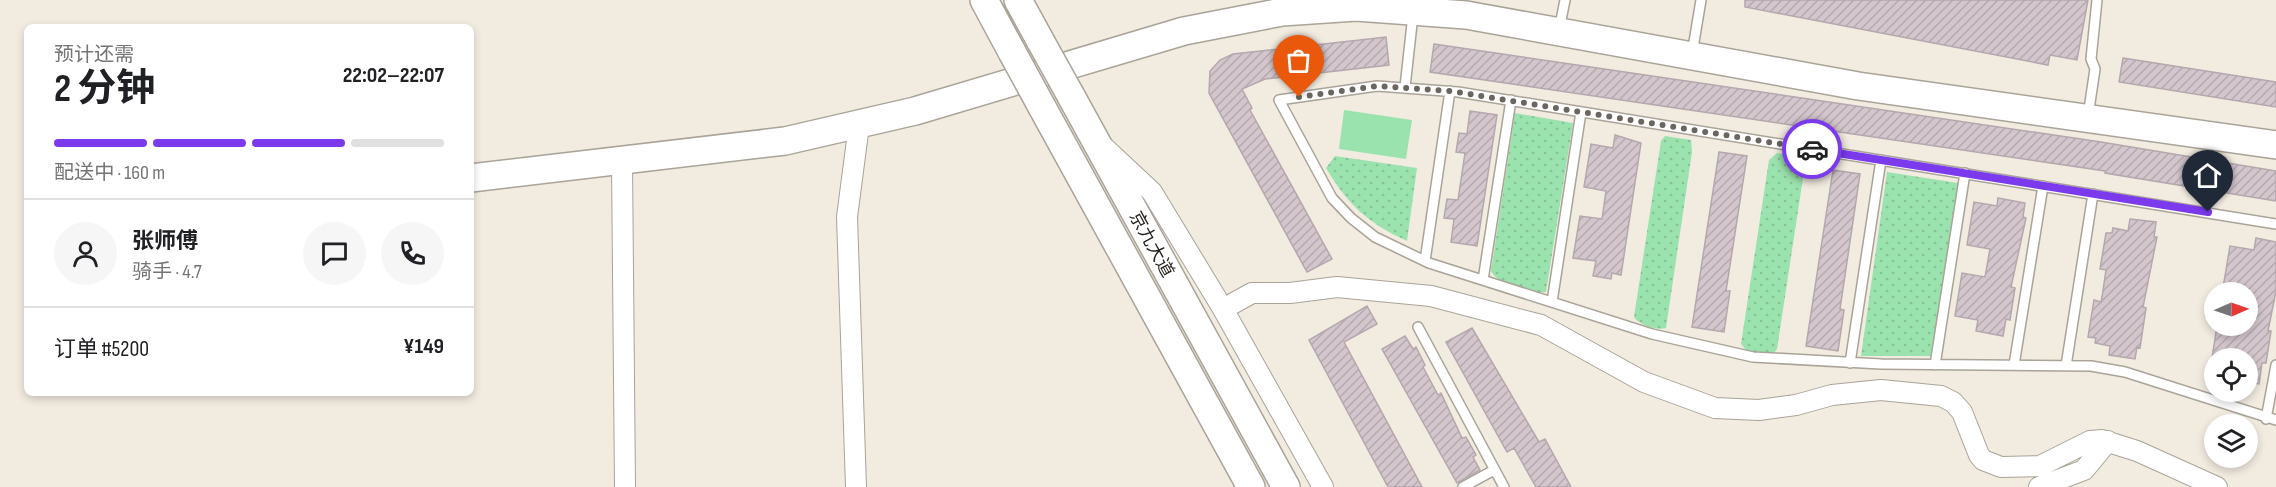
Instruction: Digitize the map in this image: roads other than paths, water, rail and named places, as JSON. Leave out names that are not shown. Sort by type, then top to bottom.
[{"type":"street","name":"京九大道","points":[[984,0],[1251,487]]},
{"type":"street","name":"京九大道","points":[[1018,0],[1286,487]]},
{"type":"street","points":[[474,178],[785,141],[859,125],[958,99],[1184,31],[1316,8],[1381,4],[1466,15],[1858,86],[2276,145]]},
{"type":"street","points":[[856,487],[847,217],[859,125]]},
{"type":"street","points":[[1092,136],[1152,192],[1223,309],[1323,487]]},
{"type":"street","points":[[622,162],[625,487]]},
{"type":"street","points":[[1223,309],[1252,293],[1290,293],[1337,287],[1431,296],[1541,325],[1644,382],[1715,408],[1759,410],[1796,405],[1832,395],[1881,390],[1941,396],[1953,402],[1962,412],[1983,460],[2001,467],[2040,466],[2090,441],[2108,441],[2217,487]]},
{"type":"street","points":[[2039,487],[2084,470],[2108,441]]},
{"type":"lane","points":[[1559,32],[1565,0]]},
{"type":"lane","points":[[1691,56],[1701,0]]},
{"type":"lane","points":[[2088,118],[2095,69],[2091,59],[2097,0]]},
{"type":"lane","points":[[1405,87],[1414,9]]},
{"type":"lane","points":[[2276,224],[1450,91],[1377,86],[1280,100],[1332,198],[1351,218],[1375,237],[1425,261],[1652,334],[1726,352],[1777,360],[2091,366],[2125,372],[2271,419],[2276,365]]},
{"type":"lane","points":[[1425,261],[1450,91]]},
{"type":"lane","points":[[1483,280],[1510,100]]},
{"type":"lane","points":[[1552,302],[1581,112]]},
{"type":"lane","points":[[1850,363],[1881,160]]},
{"type":"lane","points":[[1935,364],[1965,173]]},
{"type":"lane","points":[[2014,365],[2043,186]]},
{"type":"lane","points":[[2066,366],[2093,194]]},
{"type":"lane","points":[[1418,327],[1504,487]]},
{"type":"lane","points":[[1463,487],[1494,470]]}]
